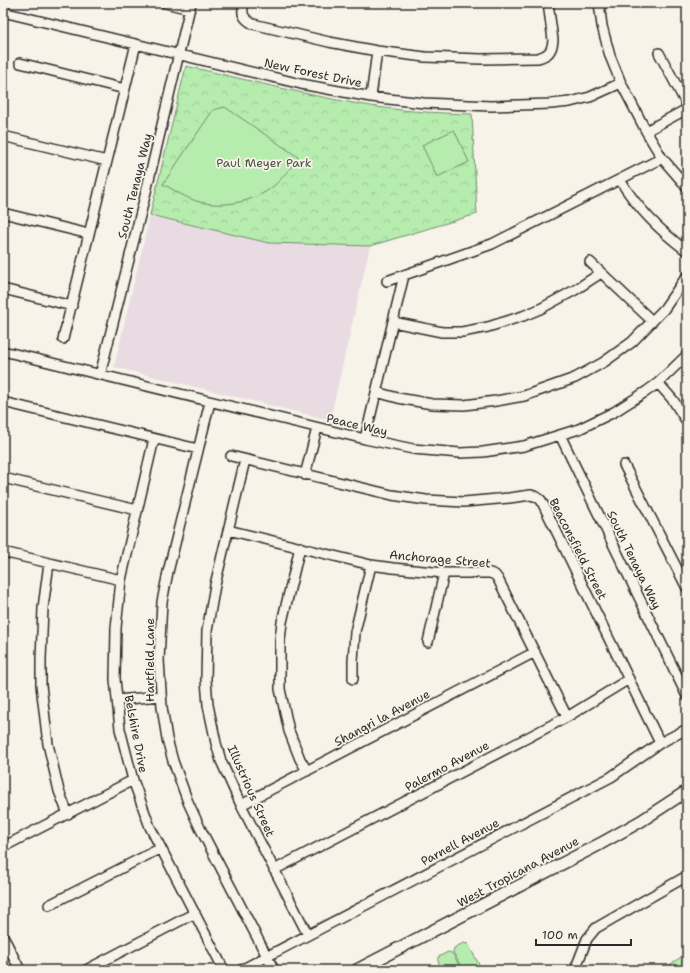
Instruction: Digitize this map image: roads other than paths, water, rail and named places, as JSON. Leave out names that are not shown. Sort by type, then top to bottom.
[{"type":"main road","name":"West Tropicana Avenue","points":[[357,970],[370,967],[600,844],[641,821],[687,791]]},
{"type":"street","points":[[165,3],[190,6]]},
{"type":"street","points":[[244,3],[242,10],[243,16],[247,21],[253,24],[329,42],[377,51],[425,57],[481,59],[538,58],[545,56],[550,52],[553,46],[553,40],[548,3]]},
{"type":"street","points":[[599,3],[602,26],[610,56],[622,83],[646,131],[662,158],[687,187]]},
{"type":"street","name":"South Tenaya Way","points":[[100,375],[146,192],[190,6]]},
{"type":"street","name":"New Forest Drive","points":[[3,12],[301,84],[371,97],[424,103],[486,106],[552,104],[570,102],[590,97],[622,83]]},
{"type":"street","points":[[63,339],[136,44]]},
{"type":"street","points":[[371,97],[377,51]]},
{"type":"street","points":[[659,53],[687,105]]},
{"type":"street","points":[[20,63],[125,89]]},
{"type":"street","points":[[646,131],[687,109]]},
{"type":"street","points":[[3,136],[107,161]]},
{"type":"street","points":[[386,281],[492,244],[662,158]]},
{"type":"street","points":[[620,180],[629,195],[650,220],[676,243],[687,250]]},
{"type":"street","points":[[3,213],[89,234]]},
{"type":"street","points":[[590,262],[652,322]]},
{"type":"street","points":[[393,322],[442,332],[462,332],[488,327],[540,309],[575,290],[601,273]]},
{"type":"street","points":[[365,439],[404,275]]},
{"type":"street","points":[[376,392],[398,398],[432,404],[464,405],[524,396],[575,378],[604,362],[632,342],[664,309],[687,276]]},
{"type":"street","points":[[3,289],[72,306]]},
{"type":"street","name":"Peace Way","points":[[3,352],[413,450],[460,453],[483,452],[524,446],[579,429],[614,412],[647,391],[687,356]]},
{"type":"street","points":[[658,382],[673,400],[687,422]]},
{"type":"street","points":[[3,402],[198,449]]},
{"type":"street","name":"Hartfield Lane","points":[[210,402],[162,602],[159,660],[162,707],[167,739],[173,761],[188,802],[274,970]]},
{"type":"street","points":[[305,474],[317,428]]},
{"type":"street","name":"South Tenaya Way","points":[[560,435],[687,696]]},
{"type":"street","name":"Belshire Drive","points":[[154,439],[121,580],[116,635],[115,679],[120,729],[133,780],[150,827],[224,970]]},
{"type":"street","name":"Beaconsfield Street","points":[[231,456],[392,496],[464,502],[531,495],[537,497],[541,500],[660,743]]},
{"type":"street","name":"Illustrious Street","points":[[245,460],[215,585],[207,631],[206,680],[208,705],[221,761],[241,805],[308,935]]},
{"type":"street","points":[[624,465],[687,588]]},
{"type":"street","points":[[3,478],[137,510]]},
{"type":"street","name":"Anchorage Street","points":[[228,530],[393,568],[444,574],[490,573],[495,575],[567,717]]},
{"type":"street","points":[[300,547],[282,622],[280,640],[280,689],[289,731],[300,759],[307,771]]},
{"type":"street","points":[[3,552],[121,580]]},
{"type":"street","points":[[49,562],[43,608],[41,685],[48,744],[59,791],[68,814]]},
{"type":"street","points":[[354,679],[353,661],[355,632],[371,564]]},
{"type":"street","points":[[428,642],[444,574]]},
{"type":"street","name":"Shangri la Avenue","points":[[241,805],[535,652]]},
{"type":"street","name":"Palermo Avenue","points":[[274,870],[567,717],[629,679]]},
{"type":"street","points":[[117,700],[161,696]]},
{"type":"street","name":"Parnell Avenue","points":[[240,970],[610,777],[660,743],[687,729]]},
{"type":"street","points":[[3,847],[133,780]]},
{"type":"street","points":[[49,905],[161,848]]},
{"type":"street","points":[[576,970],[587,939],[596,928],[687,876]]},
{"type":"street","points":[[86,970],[195,913]]},
{"type":"street","points":[[3,936],[20,970]]},
{"type":"park label","name":"Paul Meyer Park","points":[[264,163]]}]
